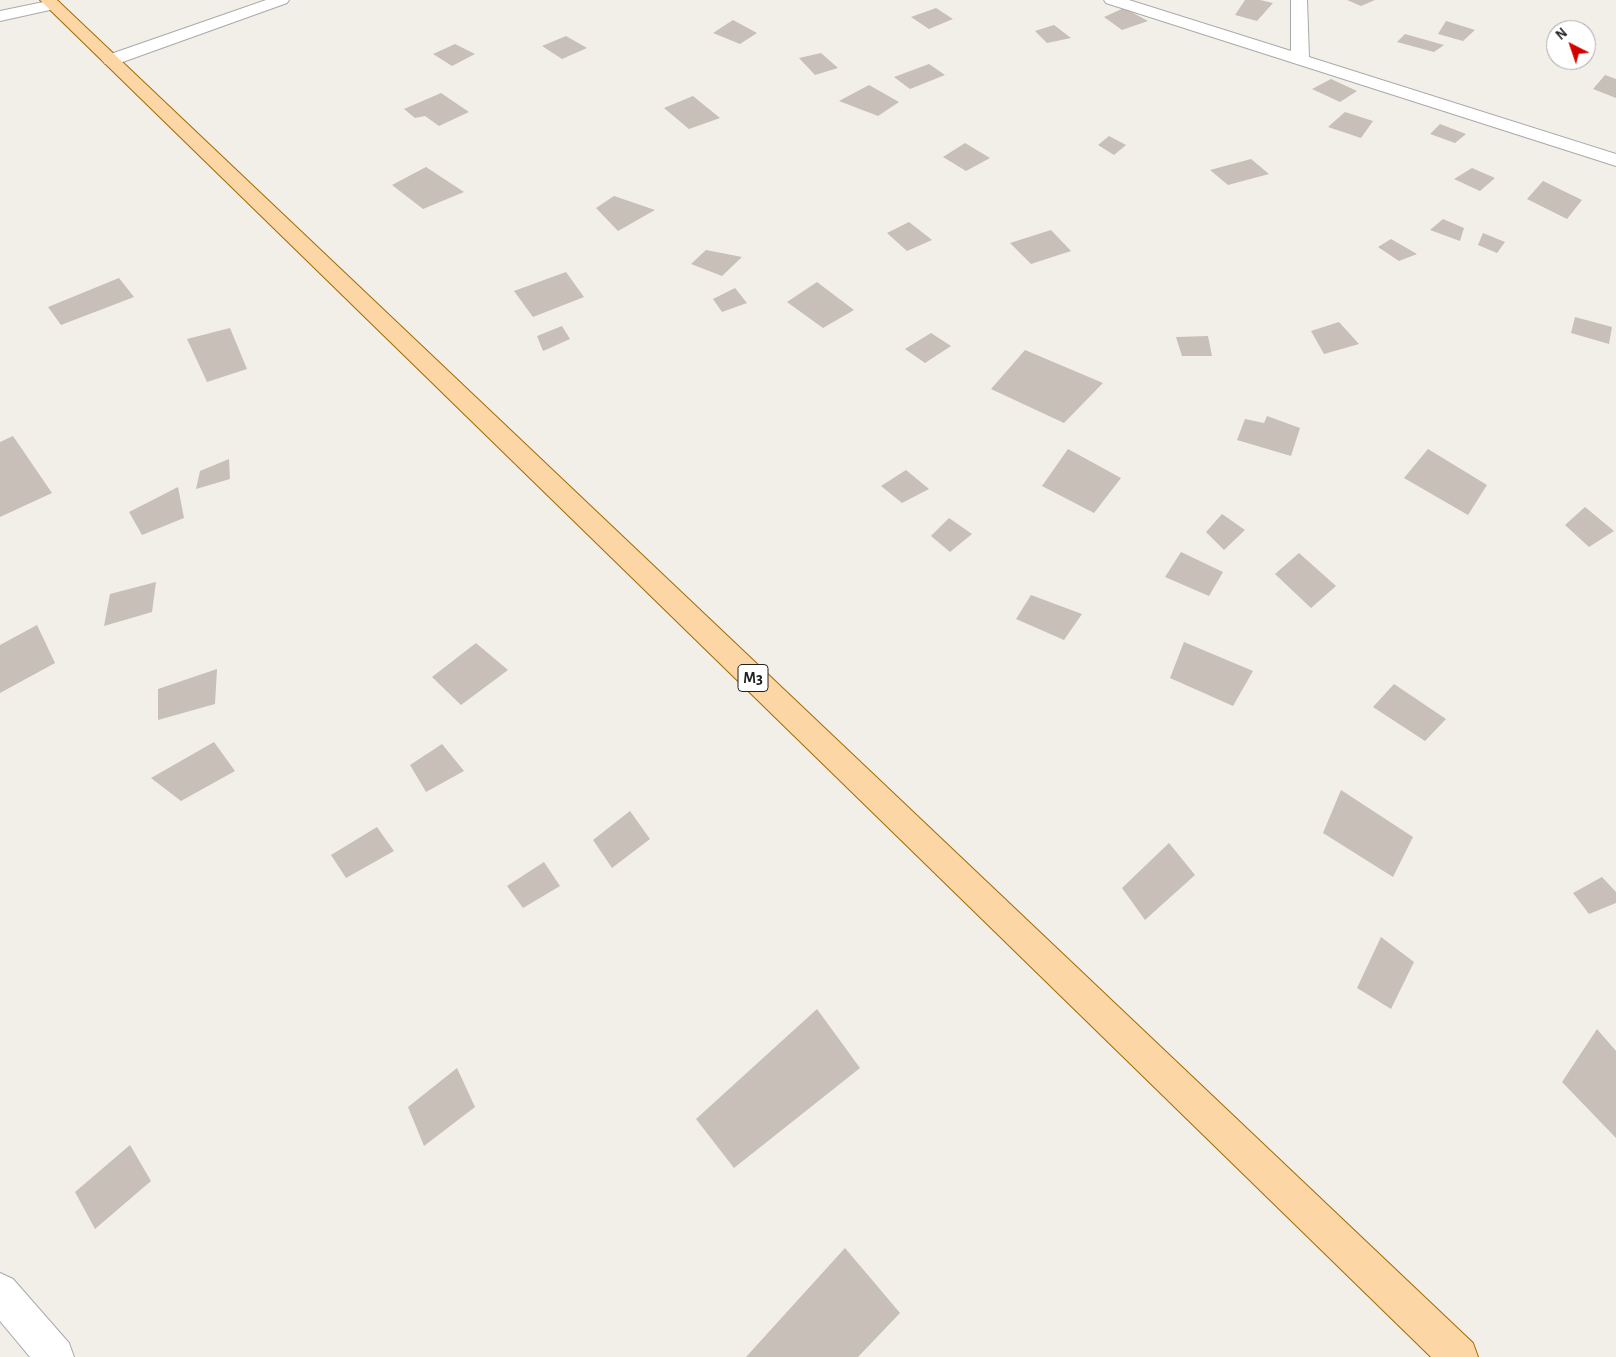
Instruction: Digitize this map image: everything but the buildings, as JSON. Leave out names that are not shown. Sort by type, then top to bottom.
[{"type":"main road","name":"M3","points":[[50,3],[1459,1357]]},
{"type":"street","points":[[111,60],[281,0]]},
{"type":"street","points":[[1112,0],[1616,160]]},
{"type":"street","points":[[1300,0],[1300,59]]},
{"type":"street","points":[[0,16],[50,3]]},
{"type":"street","points":[[0,1292],[55,1357]]}]
